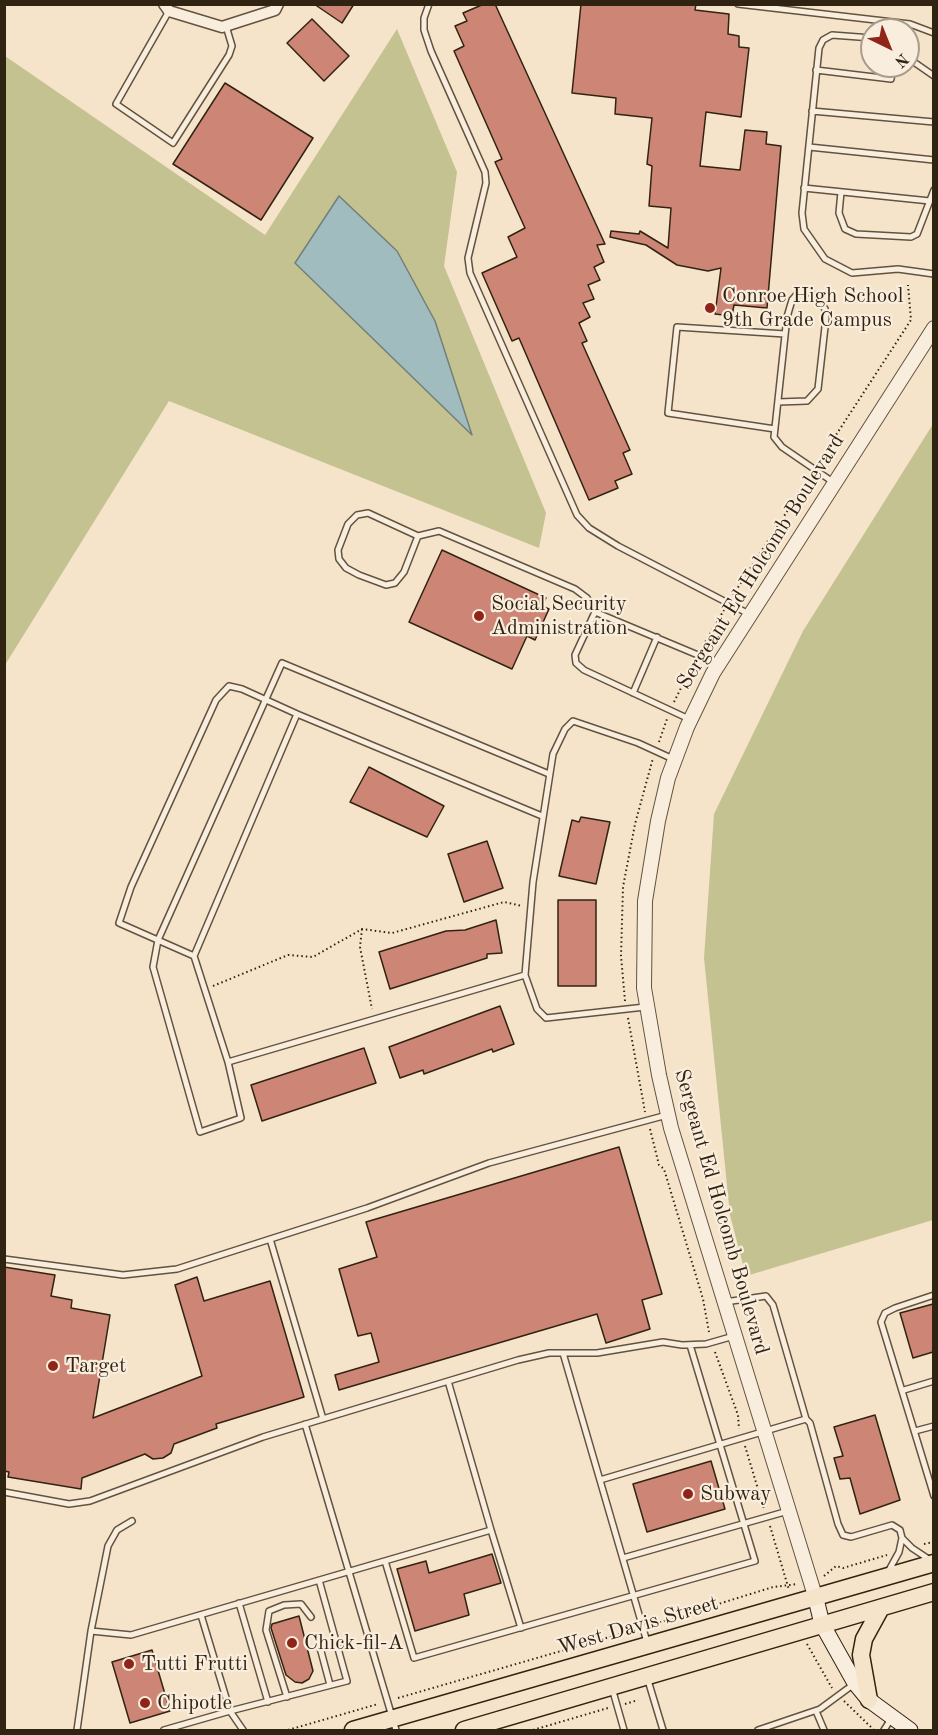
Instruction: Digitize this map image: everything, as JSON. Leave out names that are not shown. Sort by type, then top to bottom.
[{"type":"main road","name":"West Davis Street","points":[[353,1731],[394,1725],[648,1646],[816,1599],[933,1563]]},
{"type":"main road","points":[[464,1731],[933,1592]]},
{"type":"main road","points":[[816,1599],[822,1624],[855,1683],[888,1725],[910,1731]]},
{"type":"main road","points":[[869,1700],[861,1655],[864,1639],[880,1608]]},
{"type":"street","points":[[166,8],[226,26],[275,10],[278,4]]},
{"type":"street","name":"Sergeant Ed Holcomb Boulevard","points":[[816,1599],[668,1114],[644,988],[645,901],[658,821],[675,760],[690,719],[749,614],[933,328]]},
{"type":"lane","points":[[429,4],[424,18],[424,30],[431,51],[485,172],[483,197],[468,258],[470,273],[577,515],[589,528],[618,546],[749,614]]},
{"type":"lane","points":[[738,4],[910,24],[933,33]]},
{"type":"lane","points":[[166,8],[116,104],[173,143],[229,56],[232,46],[226,26]]},
{"type":"lane","points":[[860,37],[832,35],[823,40],[819,48],[804,188],[804,230],[825,259],[852,273],[898,269],[933,274]]},
{"type":"lane","points":[[920,67],[933,76]]},
{"type":"lane","points":[[816,70],[860,75]]},
{"type":"lane","points":[[812,111],[933,122]]},
{"type":"lane","points":[[808,147],[933,160]]},
{"type":"lane","points":[[804,188],[930,201]]},
{"type":"lane","points":[[841,192],[839,213],[845,229],[856,234],[910,237],[917,234],[933,190]]},
{"type":"lane","points":[[778,402],[807,401],[818,389],[825,309],[817,297],[807,291],[798,292],[792,300],[785,334],[774,437],[782,447],[834,483]]},
{"type":"lane","points":[[775,429],[668,413],[677,327],[785,334]]},
{"type":"lane","points":[[418,536],[405,572],[395,583],[386,585],[359,574],[346,568],[339,559],[338,550],[348,524],[357,515],[368,513],[418,536],[440,531],[581,593],[595,612],[719,664]]},
{"type":"lane","points":[[595,612],[575,655],[576,663],[584,670],[690,719]]},
{"type":"lane","points":[[633,693],[657,637]]},
{"type":"lane","points":[[297,714],[194,956],[228,1062],[241,1118],[200,1132],[153,967],[158,940],[282,663],[549,774]]},
{"type":"lane","points":[[194,956],[119,923],[131,887],[216,700],[229,686],[242,689],[542,816]]},
{"type":"lane","points":[[647,1007],[546,1018],[537,1009],[525,975],[531,907],[549,774],[553,754],[565,729],[573,721],[638,743],[675,760]]},
{"type":"lane","points":[[228,1062],[525,975]]},
{"type":"lane","points":[[4,1259],[123,1275],[177,1269],[367,1208],[489,1163],[668,1114]]},
{"type":"lane","points":[[270,1239],[322,1419]]},
{"type":"lane","points":[[933,1295],[894,1308],[885,1313],[881,1322],[904,1390],[933,1496]]},
{"type":"lane","points":[[724,1302],[766,1296],[773,1305],[843,1535],[851,1537],[892,1525],[900,1530],[903,1538],[912,1548],[933,1563]]},
{"type":"lane","points":[[4,1492],[69,1504],[90,1501],[263,1437],[520,1359],[563,1353],[597,1353],[663,1342],[690,1345],[734,1336]]},
{"type":"lane","points":[[385,1561],[414,1658],[755,1561],[690,1345]]},
{"type":"lane","points":[[563,1353],[648,1646]]},
{"type":"lane","points":[[448,1381],[521,1628]]},
{"type":"lane","points":[[904,1390],[933,1381]]},
{"type":"lane","points":[[600,1480],[806,1419]]},
{"type":"lane","points":[[305,1424],[394,1725]]},
{"type":"lane","points":[[915,1431],[933,1426]]},
{"type":"lane","points":[[623,1558],[788,1511]]},
{"type":"lane","points":[[77,1731],[91,1631],[108,1546],[117,1530],[132,1521]]},
{"type":"lane","points":[[91,1631],[131,1635],[491,1530]]},
{"type":"lane","points":[[883,1578],[899,1552],[903,1538]]},
{"type":"lane","points":[[164,1731],[230,1711],[347,1681],[319,1580]]},
{"type":"lane","points":[[239,1604],[268,1702]]},
{"type":"lane","points":[[286,1697],[266,1630],[269,1611],[284,1605],[301,1604],[311,1617]]},
{"type":"lane","points":[[201,1615],[230,1711],[243,1731]]},
{"type":"lane","points":[[318,1640],[330,1686]]},
{"type":"lane","points":[[647,1676],[663,1731]]},
{"type":"lane","points":[[758,1731],[816,1711],[855,1683]]},
{"type":"lane","points":[[612,1686],[624,1731]]},
{"type":"lane","points":[[816,1711],[824,1731]]},
{"type":"path","points":[[794,1605],[738,1415],[712,1342],[703,1299],[664,1169],[659,1165],[641,1101],[626,1009],[621,956],[623,887],[637,813],[655,751],[670,711],[698,654],[727,603],[758,560],[911,320],[908,285]]},
{"type":"path","points":[[205,989],[288,955],[312,957],[362,929],[392,933],[504,902],[531,907]]},
{"type":"path","points":[[362,929],[360,947],[374,1019]]},
{"type":"path","points":[[912,1548],[933,1542]]},
{"type":"path","points":[[288,1731],[773,1587],[788,1587],[809,1581],[827,1575],[836,1566],[843,1568],[899,1552]]},
{"type":"path","points":[[802,1630],[809,1652],[839,1696],[875,1731]]},
{"type":"path","points":[[533,1731],[638,1700]]},
{"type":"shaded area","points":[[397,29],[457,172],[444,266],[546,513],[539,548],[169,401],[5,665],[5,56],[265,235]]},
{"type":"shaded area","points":[[933,424],[933,1220],[746,1276],[730,1215],[704,958],[714,814],[803,631]]},
{"type":"water","points":[[339,196],[397,251],[435,321],[472,435],[295,263]]},
{"type":"building","points":[[314,4],[354,4],[342,23]]},
{"type":"building","points":[[484,4],[495,4],[605,244],[597,245],[604,262],[594,267],[600,280],[588,285],[594,299],[583,303],[590,317],[579,323],[587,341],[582,343],[630,450],[623,453],[632,474],[615,481],[618,488],[589,500],[519,338],[512,341],[482,273],[517,257],[508,237],[525,228],[495,162],[502,159],[454,51],[464,46],[455,26],[467,21],[463,13]]},
{"type":"building","points":[[581,4],[696,4],[695,10],[729,14],[728,34],[739,36],[739,47],[749,48],[741,117],[706,112],[700,166],[740,170],[745,130],[767,132],[766,144],[781,146],[767,308],[734,305],[732,316],[715,314],[721,268],[708,271],[677,265],[646,245],[610,237],[611,231],[639,234],[640,231],[668,248],[671,208],[649,206],[652,166],[647,164],[652,118],[615,114],[616,98],[572,93]]},
{"type":"building","points":[[312,19],[349,56],[324,81],[287,43]]},
{"type":"building","points":[[225,83],[313,138],[261,220],[173,164]]},
{"type":"building","name":"Social Security Administration","points":[[442,550],[546,598],[542,606],[549,609],[535,640],[527,636],[512,669],[409,622]]},
{"type":"building","points":[[369,767],[444,806],[427,837],[350,802]]},
{"type":"building","points":[[581,817],[610,822],[596,884],[559,876],[572,820],[579,822]]},
{"type":"building","points":[[487,841],[503,888],[464,902],[448,854]]},
{"type":"building","points":[[558,900],[596,900],[596,986],[558,986]]},
{"type":"building","points":[[496,920],[502,953],[487,954],[487,958],[390,989],[379,952],[446,931],[465,930]]},
{"type":"building","points":[[500,1006],[514,1044],[493,1052],[492,1049],[424,1074],[423,1070],[400,1078],[389,1047]]},
{"type":"building","points":[[364,1048],[376,1083],[262,1121],[251,1085]]},
{"type":"building","points":[[619,1147],[662,1294],[642,1300],[650,1329],[606,1343],[597,1314],[339,1390],[335,1375],[379,1362],[371,1333],[358,1336],[339,1269],[377,1257],[366,1222]]},
{"type":"building","points":[[4,1267],[55,1275],[51,1296],[72,1300],[71,1308],[110,1315],[93,1418],[202,1376],[175,1285],[197,1277],[204,1301],[270,1281],[304,1397],[216,1424],[217,1428],[174,1444],[171,1453],[163,1458],[153,1459],[145,1454],[82,1478],[81,1489],[8,1477],[9,1472],[4,1471]]},
{"type":"building","points":[[933,1304],[933,1352],[913,1358],[900,1313]]},
{"type":"building","points":[[875,1415],[900,1500],[860,1514],[850,1478],[840,1479],[834,1458],[843,1456],[834,1427]]},
{"type":"building","points":[[711,1461],[725,1509],[647,1532],[633,1484]]},
{"type":"building","points":[[492,1554],[501,1583],[464,1594],[469,1615],[415,1631],[397,1569],[426,1561],[429,1573]]},
{"type":"building","name":"Chick-fil-A","points":[[299,1616],[313,1671],[309,1679],[302,1683],[295,1682],[286,1675],[271,1628],[272,1624]]},
{"type":"building","points":[[152,1650],[170,1711],[130,1723],[112,1662]]},
{"type":"place","name":"Conroe High School 9th Grade Campus","points":[[710,308]]},
{"type":"place","name":"Social Security Administration","points":[[479,616]]},
{"type":"place","name":"Target","points":[[53,1366]]},
{"type":"place","name":"Subway","points":[[688,1494]]},
{"type":"place","name":"Chick-fil-A","points":[[292,1643]]},
{"type":"place","name":"Tutti Frutti","points":[[129,1664]]},
{"type":"place","name":"Chipotle","points":[[145,1703]]}]
